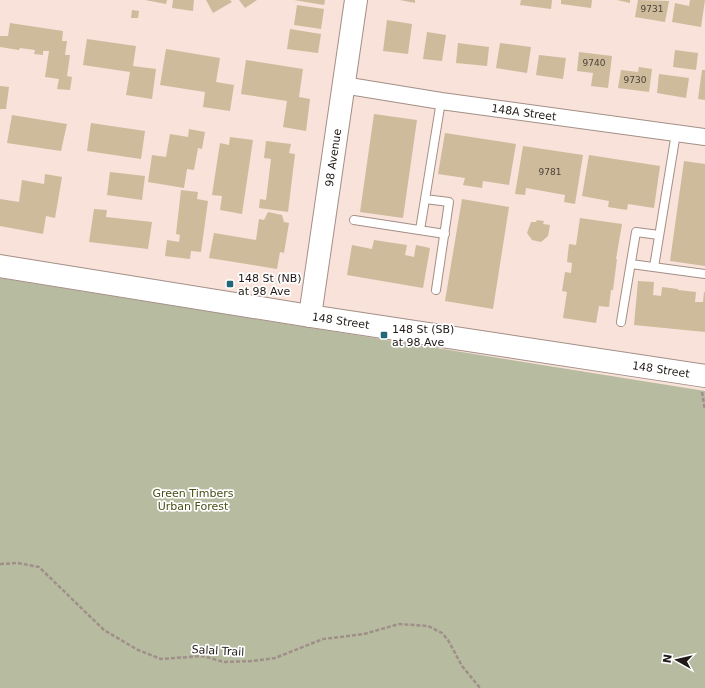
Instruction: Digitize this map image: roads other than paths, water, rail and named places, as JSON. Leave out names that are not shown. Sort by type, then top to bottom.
[{"type":"main road","name":"98 Avenue","points":[[310,316],[356,0]]},
{"type":"main road","name":"148 Street","points":[[0,266],[310,316],[703,383]]},
{"type":"street","name":"148A Street","points":[[343,85],[705,137]]},
{"type":"lane","points":[[420,230],[441,100]]},
{"type":"lane","points":[[654,267],[676,132]]},
{"type":"lane","points":[[425,199],[449,202],[436,290]]},
{"type":"lane","points":[[354,220],[445,234]]},
{"type":"lane","points":[[621,322],[636,232],[659,235]]},
{"type":"lane","points":[[631,264],[705,274]]},
{"type":"place","name":"148 St (NB) at 98 Ave","points":[[230,284]]},
{"type":"place","name":"148 St (SB) at 98 Ave","points":[[384,335]]},
{"type":"park label","name":"Green Timbers Urban Forest","points":[[193,499]]}]
